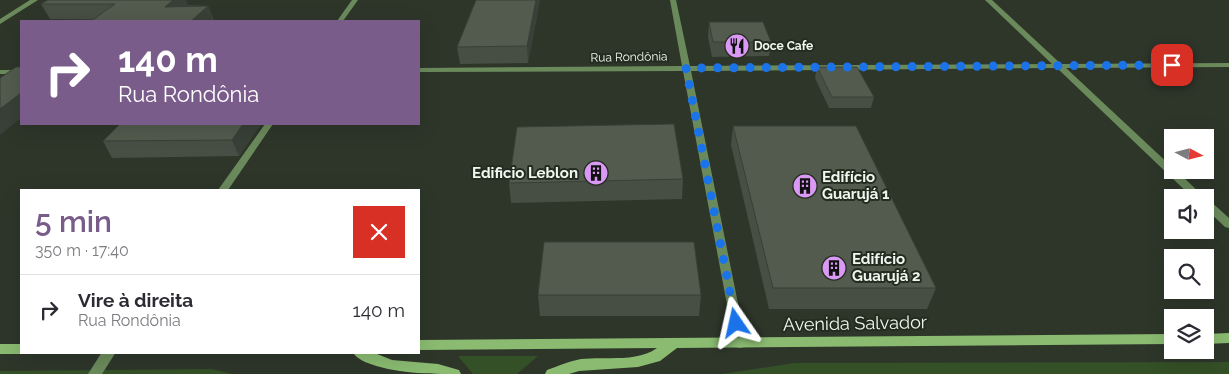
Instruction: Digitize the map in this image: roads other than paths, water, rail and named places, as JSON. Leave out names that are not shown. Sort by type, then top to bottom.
[{"type":"main road","points":[[1214,338],[1229,338]]},
{"type":"main road","name":"Avenida Salvador","points":[[420,345],[1164,339]]},
{"type":"main road","points":[[552,374],[579,364],[638,362],[655,357],[675,343]]},
{"type":"main road","points":[[0,349],[20,349]]},
{"type":"main road","points":[[362,354],[378,363],[393,366],[436,368],[454,374]]},
{"type":"street","points":[[0,22],[35,0]]},
{"type":"street","points":[[341,20],[355,0]]},
{"type":"street","points":[[673,0],[740,343]]},
{"type":"street","points":[[988,0],[1190,189]]},
{"type":"street","name":"Rua Rondônia","points":[[420,70],[1229,65]]},
{"type":"street","points":[[0,72],[20,72]]},
{"type":"street","points":[[224,189],[268,125]]},
{"type":"street","points":[[1214,210],[1229,224]]},
{"type":"street","points":[[95,374],[109,354]]},
{"type":"place","name":"Doce Cafe","points":[[737,46]]},
{"type":"place","name":"Edificio Leblon","points":[[596,173]]},
{"type":"place","name":"Edifício Guarujá 1","points":[[805,186]]},
{"type":"place","name":"Edifício Guarujá 2","points":[[834,268]]}]
